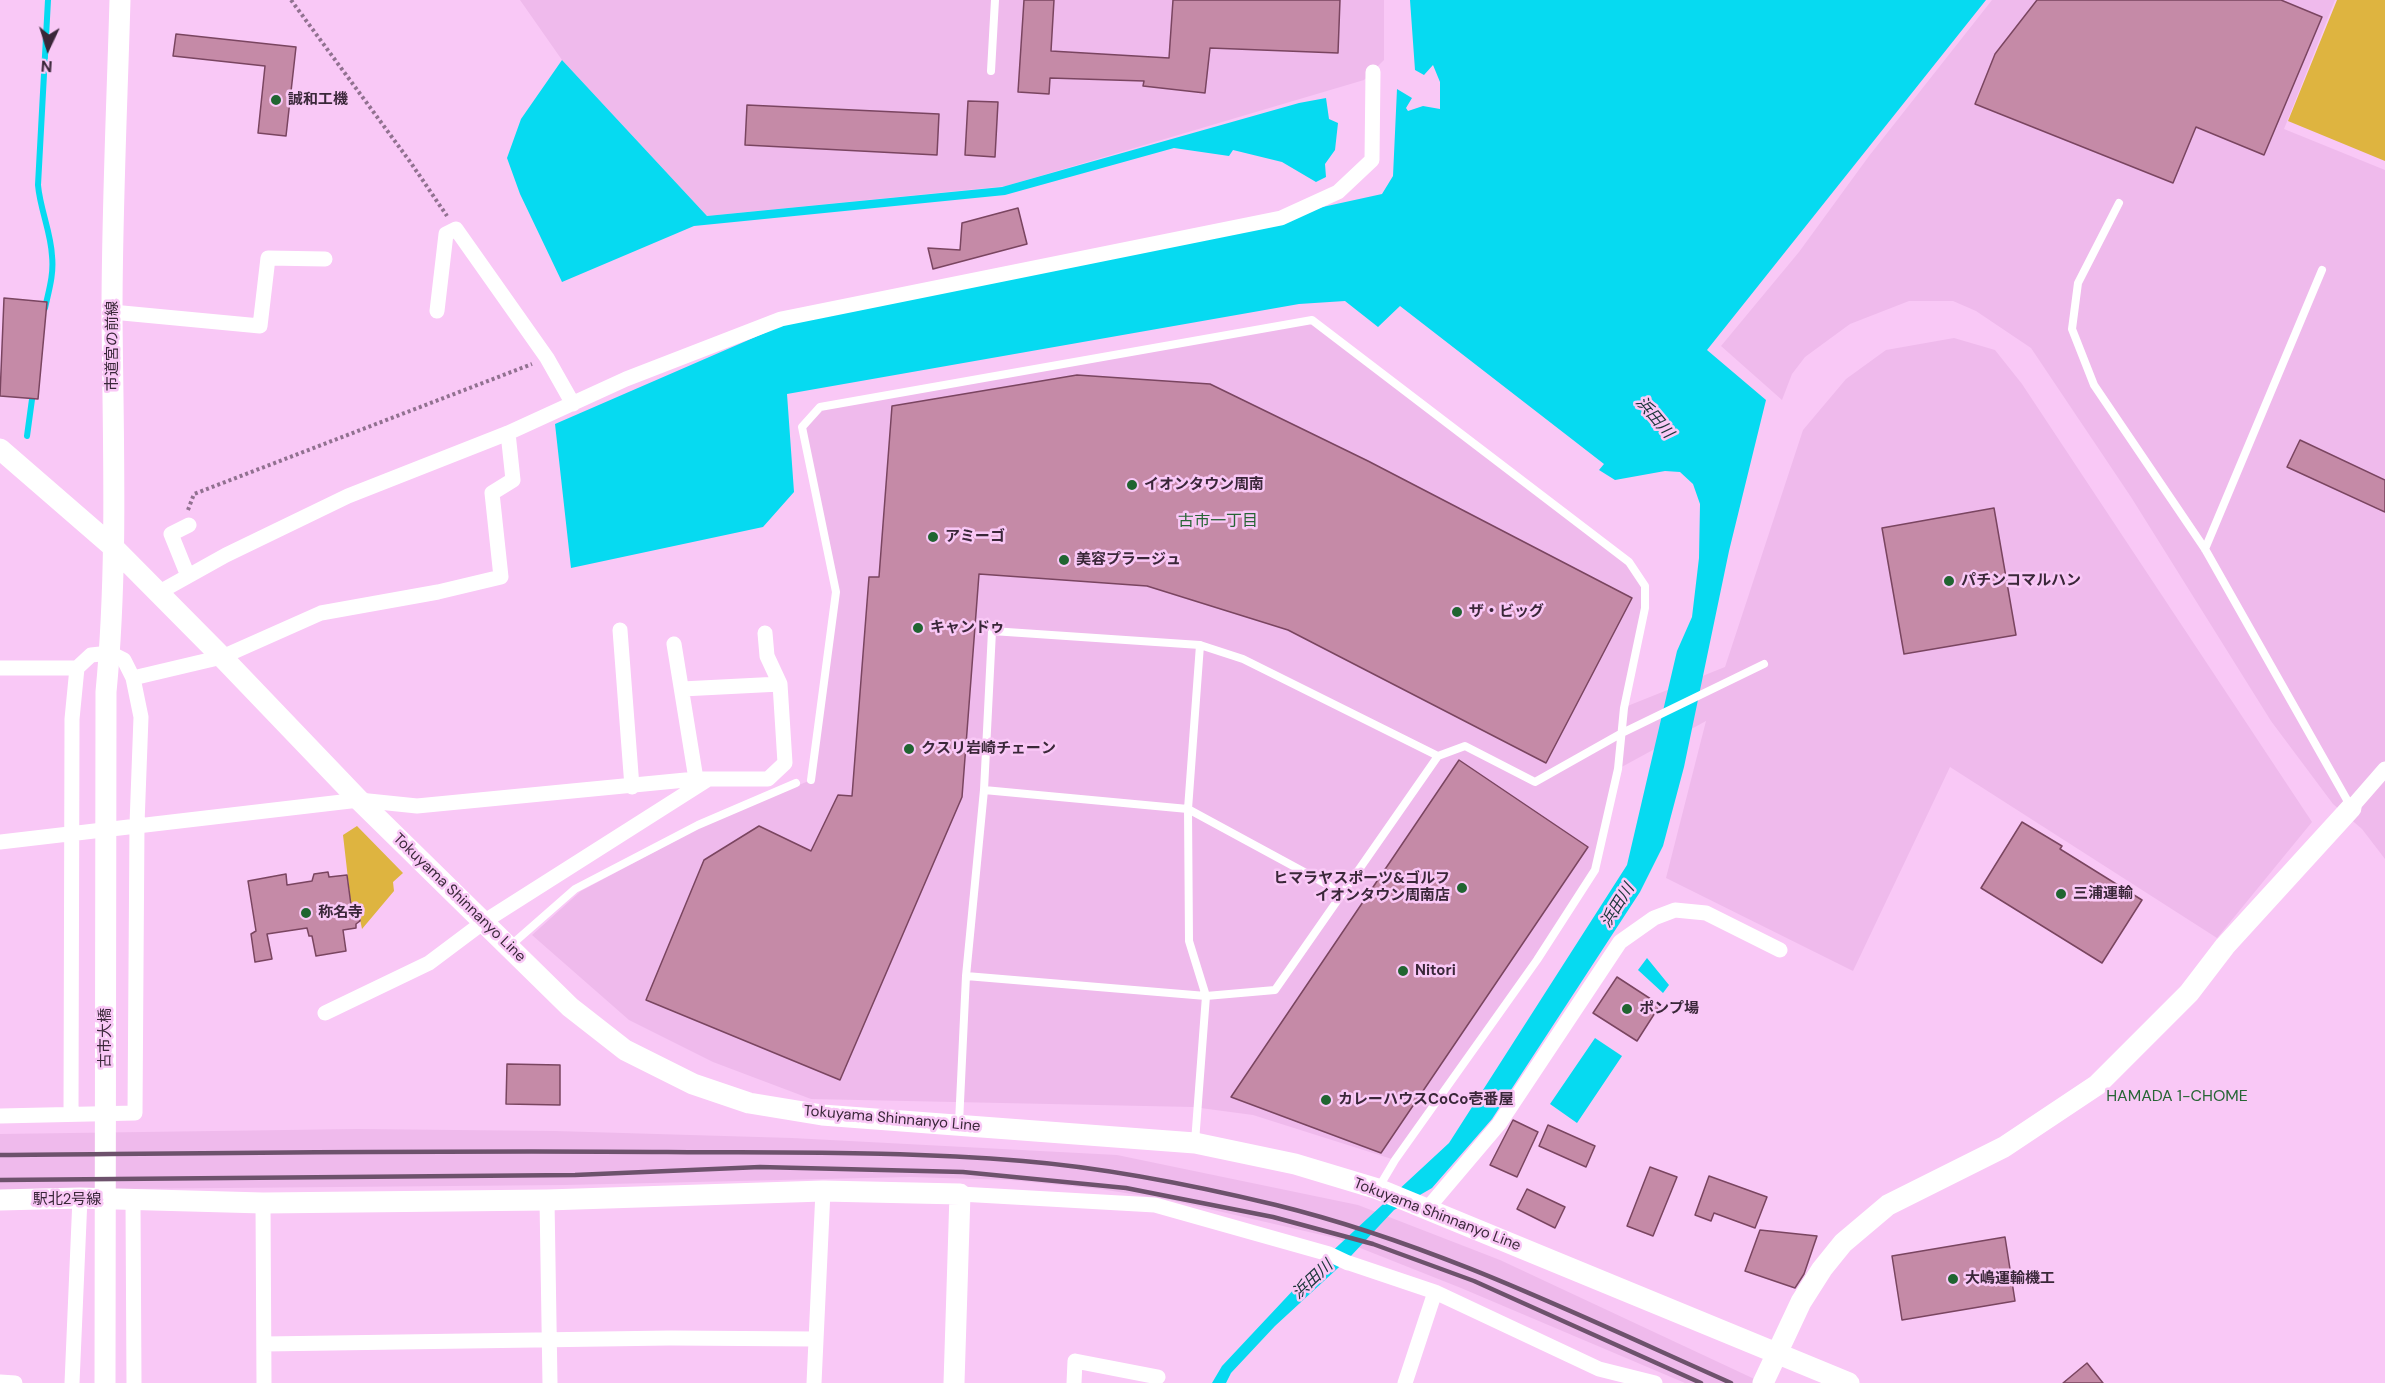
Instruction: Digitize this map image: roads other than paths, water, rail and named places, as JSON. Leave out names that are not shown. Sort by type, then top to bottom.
[{"type":"street","name":"市道宮の前線","points":[[106,692],[110,653],[115,493],[112,312],[120,0]]},
{"type":"street","points":[[156,594],[348,496],[508,433],[626,379],[781,319],[1281,218],[1338,192],[1372,160],[1373,72]]},
{"type":"street","points":[[437,311],[446,234],[456,229],[546,358],[573,404]]},
{"type":"street","points":[[112,312],[260,326],[268,258],[325,259]]},
{"type":"street","points":[[133,678],[222,657],[321,613],[438,592],[501,577],[492,493],[513,480],[508,433]]},
{"type":"street","name":"Tokuyama Shinnanyo Line","points":[[0,449],[112,547],[156,594],[222,657],[359,800],[570,1007],[625,1050],[693,1084],[749,1103],[822,1115],[1195,1143],[1295,1164],[1385,1191],[1849,1383]]},
{"type":"street","points":[[188,576],[171,534],[189,525]]},
{"type":"street","points":[[620,630],[632,787]]},
{"type":"street","points":[[0,842],[137,824],[328,806],[359,800],[417,806],[703,779],[768,779],[785,763],[780,684],[767,656],[765,633]]},
{"type":"street","points":[[674,644],[703,779]]},
{"type":"street","points":[[0,1116],[135,1113],[137,824],[141,717],[133,678],[124,660],[110,653],[91,655],[77,668],[72,719],[71,1114]]},
{"type":"street","points":[[0,668],[77,668]]},
{"type":"street","points":[[682,689],[780,684]]},
{"type":"street","name":"古市大橋","points":[[105,1383],[106,692]]},
{"type":"street","points":[[1763,1383],[1801,1302],[1822,1269],[1843,1243],[1888,1205],[2004,1147],[2097,1085],[2189,993],[2226,946],[2385,769]]},
{"type":"street","points":[[325,1013],[429,963],[484,921],[703,779]]},
{"type":"street","points":[[1422,1207],[1499,1124],[1620,942],[1654,918],[1675,910],[1706,913],[1780,950]]},
{"type":"street","points":[[814,1383],[814,1339],[823,1191]]},
{"type":"street","name":"駅北2号線","points":[[0,1200],[80,1198],[263,1203],[547,1200],[823,1191],[960,1194]]},
{"type":"street","points":[[954,1383],[960,1194],[1155,1205],[1329,1254],[1347,1263],[1435,1292],[1598,1376],[1655,1383]]},
{"type":"street","points":[[72,1383],[80,1198]]},
{"type":"street","points":[[547,1200],[550,1383]]},
{"type":"street","points":[[133,1201],[134,1383]]},
{"type":"street","points":[[263,1203],[264,1383]]},
{"type":"street","points":[[1405,1383],[1435,1292]]},
{"type":"street","points":[[265,1344],[814,1339]]},
{"type":"street","points":[[1074,1383],[1075,1361],[1158,1377]]},
{"type":"street","points":[[0,1382],[15,1383]]},
{"type":"lane","points":[[991,70],[995,0]]},
{"type":"lane","points":[[2119,202],[2078,283],[2072,329],[2094,385],[2205,549],[2351,808]]},
{"type":"lane","points":[[2205,549],[2322,270]]},
{"type":"lane","points":[[811,780],[836,592],[802,427],[820,407],[1312,320],[1629,562],[1645,586],[1645,608],[1624,708],[1618,769],[1596,870],[1537,960],[1395,1160],[1385,1191]]},
{"type":"lane","points":[[959,1124],[966,976],[984,790],[992,631],[1200,645],[1243,659],[1438,756]]},
{"type":"lane","points":[[1195,1143],[1206,996],[1189,941],[1188,809],[1200,645]]},
{"type":"lane","points":[[966,976],[1206,996],[1275,990],[1341,892],[1438,756],[1466,746],[1535,782],[1622,733],[1764,664]]},
{"type":"lane","points":[[509,947],[575,889],[698,825],[796,783]]},
{"type":"lane","points":[[984,790],[1188,809],[1341,892]]},
{"type":"water","name":"浜田川","points":[[1410,0],[1986,0],[1707,350],[1766,400],[1729,551],[1684,767],[1663,846],[1640,892],[1492,1119],[1432,1188],[1394,1210],[1350,1257],[1275,1326],[1231,1373],[1226,1383],[1212,1383],[1222,1366],[1313,1269],[1449,1143],[1627,865],[1677,651],[1692,617],[1699,558],[1700,504],[1693,484],[1680,472],[1665,471],[1615,480],[1599,470],[1604,464],[1400,306],[1378,327],[1345,301],[1299,304],[787,394],[794,492],[763,527],[571,568],[555,424],[783,325],[1382,194],[1393,176],[1397,89],[1412,98],[1406,108],[1408,111],[1423,106],[1440,109],[1440,82],[1433,65],[1424,75],[1415,70]]},
{"type":"water","points":[[562,60],[707,216],[1002,187],[1299,103],[1326,98],[1329,119],[1338,123],[1335,150],[1325,164],[1326,177],[1316,182],[1282,162],[1233,150],[1229,156],[1174,148],[1005,195],[694,226],[562,282],[520,194],[507,158],[521,119]]},
{"type":"water","points":[[1647,958],[1669,985],[1663,993],[1638,970]]},
{"type":"water","points":[[1595,1038],[1622,1056],[1577,1123],[1550,1104]]},
{"type":"waterway","points":[[45,308],[51,282],[52,263],[50,238],[38,185],[48,0]]},
{"type":"waterway","points":[[27,436],[33,392]]},
{"type":"railway","points":[[0,1155],[500,1151],[845,1153],[978,1158],[1087,1168],[1182,1184],[1276,1205],[1393,1240],[1507,1284],[1731,1383]]},
{"type":"railway","points":[[0,1180],[575,1175],[760,1167],[963,1172],[1126,1188],[1273,1217],[1373,1244],[1474,1281],[1701,1383]]},
{"type":"place","name":"誠和工機","points":[[276,100]]},
{"type":"place","name":"イオンタウン周南","points":[[1132,485]]},
{"type":"place","name":"アミーゴ","points":[[933,537]]},
{"type":"place","name":"美容プラージュ","points":[[1064,560]]},
{"type":"place","name":"パチンコマルハン","points":[[1949,581]]},
{"type":"place","name":"ザ・ビッグ","points":[[1457,612]]},
{"type":"place","name":"キャンドゥ","points":[[918,628]]},
{"type":"place","name":"クスリ岩崎チェーン","points":[[909,749]]},
{"type":"place","name":"ヒマラヤスポーツ&ゴルフ イオンタウン周南店","points":[[1462,888]]},
{"type":"place","name":"三浦運輸","points":[[2061,894]]},
{"type":"place","name":"称名寺","points":[[306,913]]},
{"type":"place","name":"Nitori","points":[[1403,971]]},
{"type":"place","name":"ポンプ場","points":[[1627,1009]]},
{"type":"place","name":"カレーハウスCoCo壱番屋","points":[[1326,1100]]},
{"type":"place","name":"大嶋運輸機工","points":[[1953,1279]]},
{"type":"district","name":"古市一丁目","points":[[1218,522]]},
{"type":"district","name":"HAMADA 1-CHOME","points":[[2177,1097]]}]
